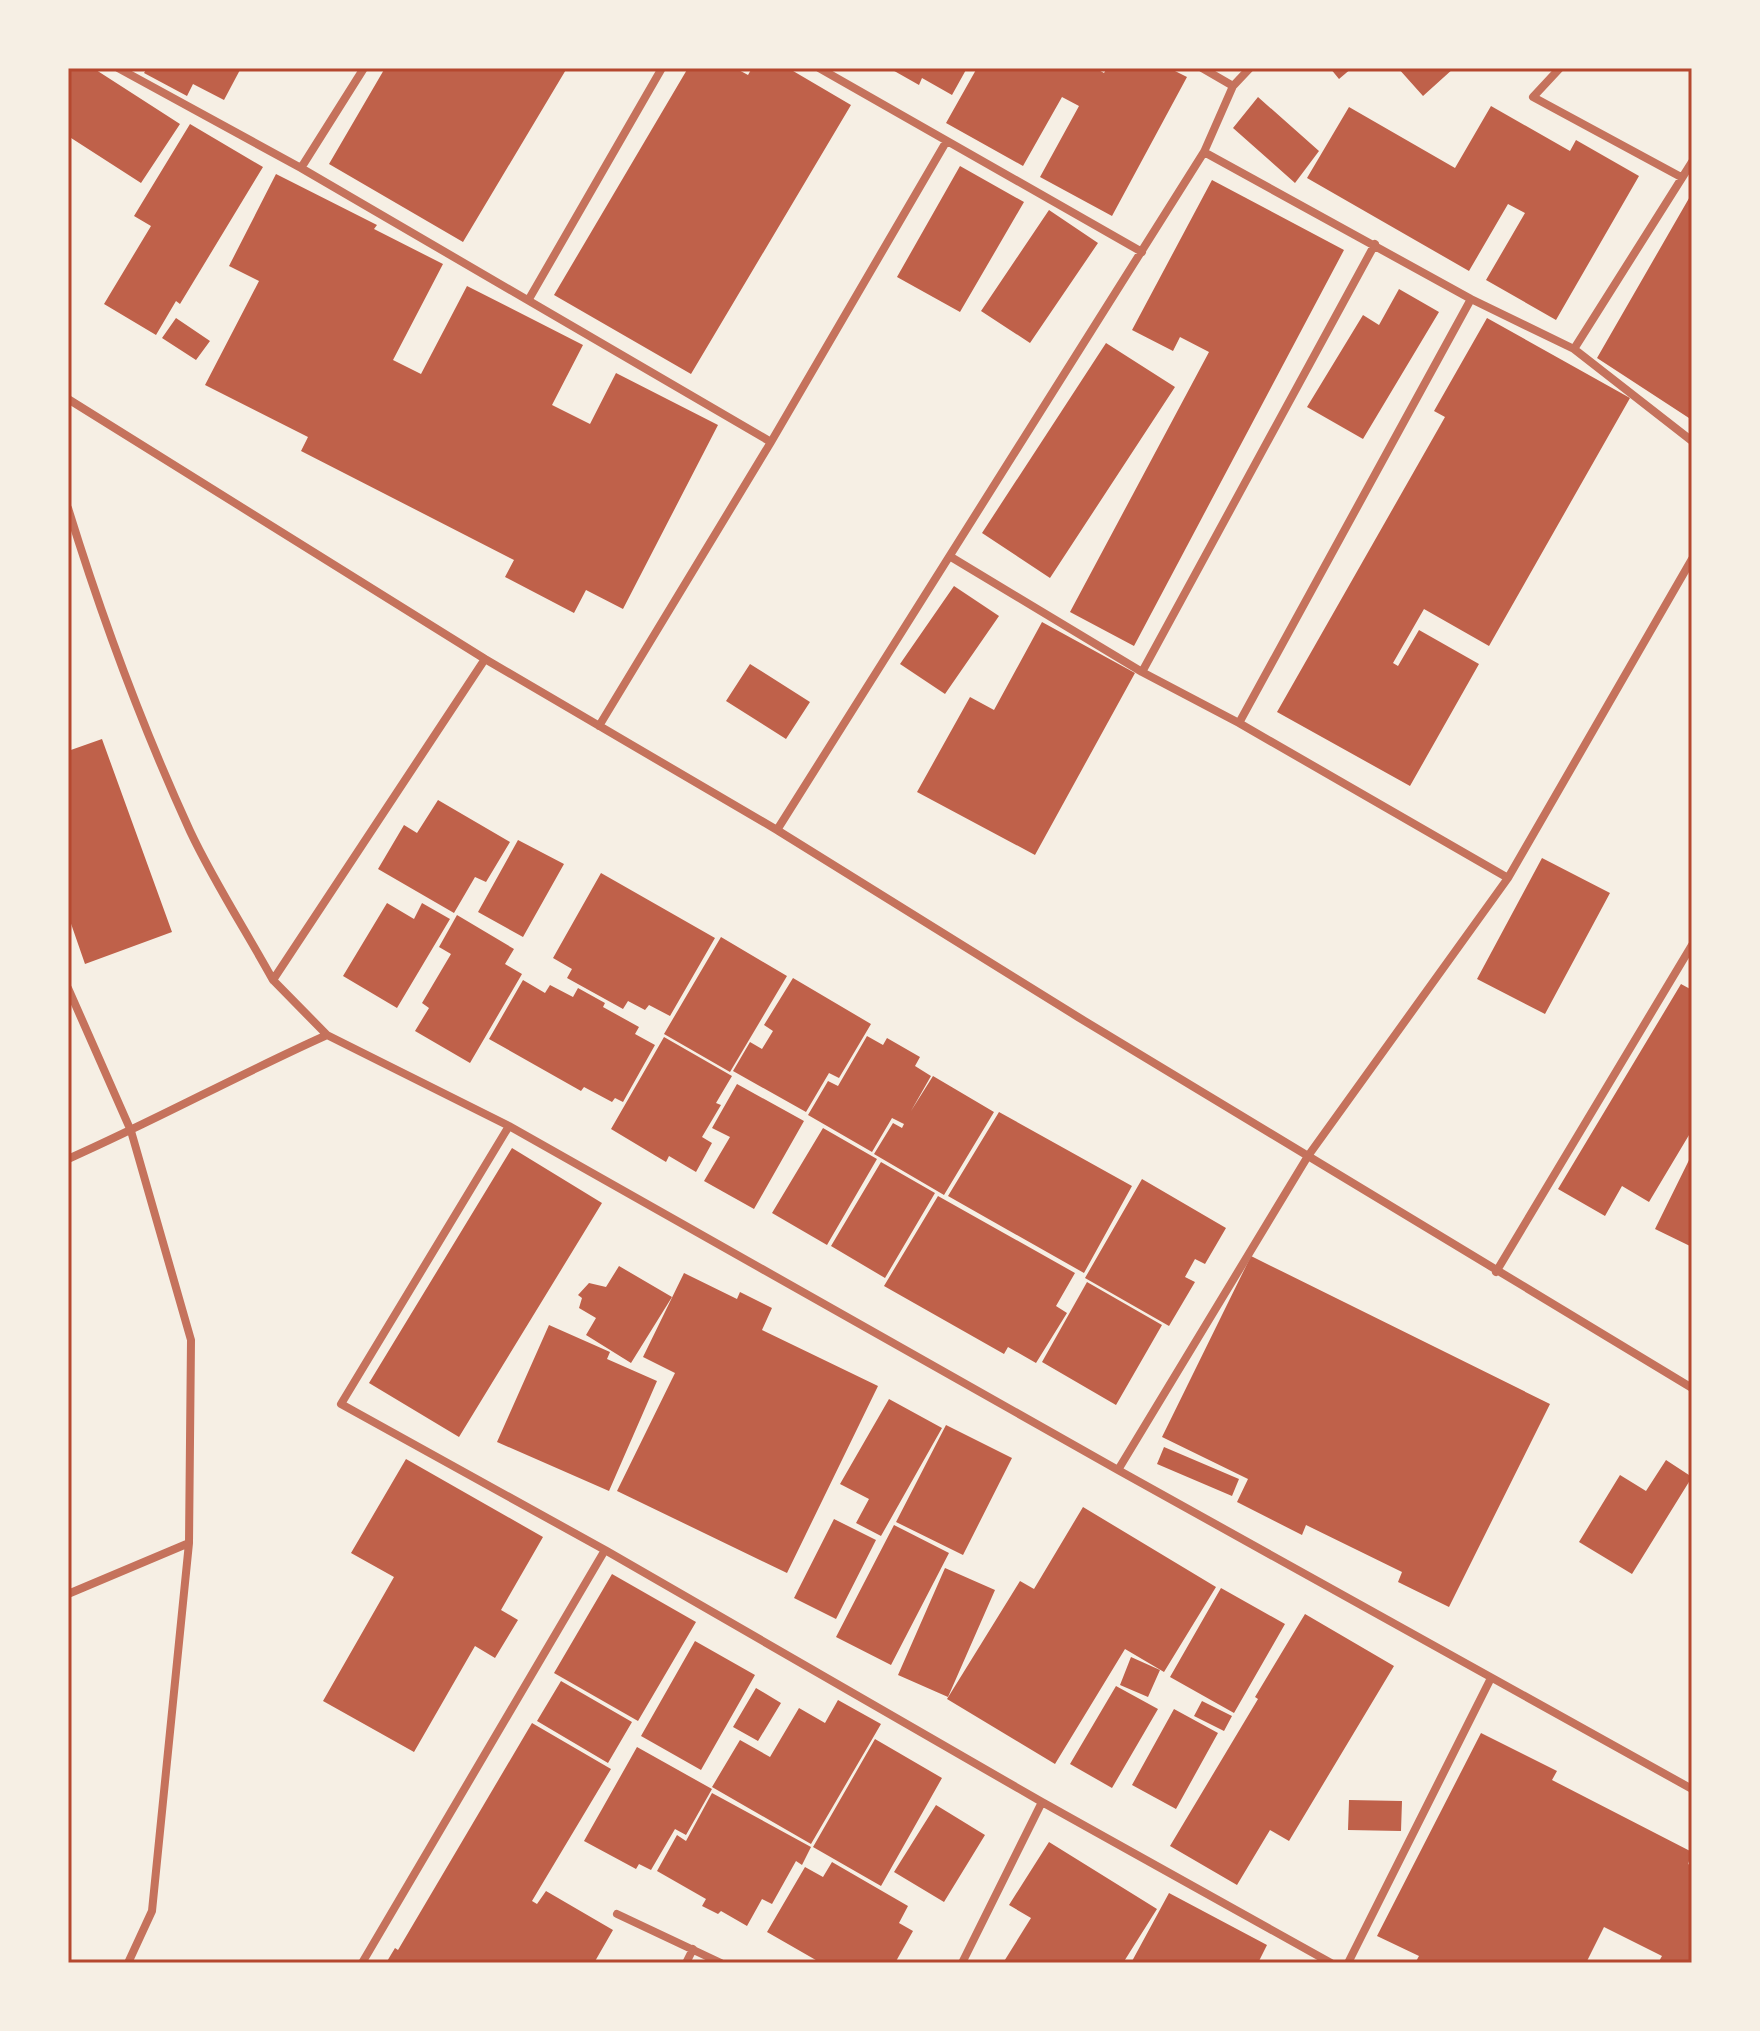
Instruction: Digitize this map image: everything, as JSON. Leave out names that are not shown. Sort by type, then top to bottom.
[{"type":"street","points":[[118,68],[301,168],[771,442]]},
{"type":"street","points":[[301,168],[364,68]]},
{"type":"street","points":[[529,299],[662,68]]},
{"type":"street","points":[[819,68],[1142,252]]},
{"type":"street","points":[[1202,68],[1233,86]]},
{"type":"street","points":[[777,830],[1142,252],[1204,152],[1233,86],[1250,68]]},
{"type":"street","points":[[1560,68],[1533,97],[1681,177]]},
{"type":"street","points":[[599,726],[771,442],[946,142]]},
{"type":"street","points":[[1204,152],[1471,299],[1574,349],[1692,441]]},
{"type":"street","points":[[1574,349],[1692,162]]},
{"type":"street","points":[[1142,672],[1375,244]]},
{"type":"street","points":[[1239,723],[1471,299]]},
{"type":"street","points":[[68,399],[485,659],[777,830],[1496,1272],[1692,1388]]},
{"type":"street","points":[[68,508],[126,679],[191,833],[273,980],[327,1035],[509,1126],[1692,1789]]},
{"type":"street","points":[[951,557],[1142,672],[1239,723],[1508,878]]},
{"type":"street","points":[[1118,1470],[1308,1156],[1508,878],[1692,559]]},
{"type":"street","points":[[273,980],[485,659]]},
{"type":"street","points":[[1496,1272],[1692,945]]},
{"type":"street","points":[[1683,961],[1692,967]]},
{"type":"street","points":[[68,988],[131,1131],[191,1340],[189,1543],[152,1911],[128,1963]]},
{"type":"street","points":[[68,1159],[131,1131],[241,1073],[327,1035]]},
{"type":"street","points":[[509,1126],[341,1404],[605,1550],[1042,1802],[1331,1963]]},
{"type":"street","points":[[68,1594],[189,1543]]},
{"type":"street","points":[[362,1963],[605,1550]]},
{"type":"street","points":[[1348,1963],[1491,1678]]},
{"type":"street","points":[[962,1963],[1042,1802]]},
{"type":"street","points":[[617,1914],[721,1963]]},
{"type":"street","points":[[686,1963],[693,1949]]},
{"type":"building","points":[[68,68],[93,68],[180,124],[141,183],[68,136]]},
{"type":"building","points":[[147,68],[241,68],[224,100],[193,84],[187,96],[144,73]]},
{"type":"building","points":[[385,68],[567,68],[463,242],[329,164]]},
{"type":"building","points":[[688,68],[735,68],[748,75],[752,68],[788,68],[851,105],[691,374],[554,295]]},
{"type":"building","points":[[889,68],[967,68],[952,95],[922,78],[919,85]]},
{"type":"building","points":[[977,68],[1095,68],[1104,73],[1107,68],[1169,68],[1187,77],[1112,216],[1040,177],[1079,106],[1062,97],[1023,166],[946,123]]},
{"type":"building","points":[[1330,68],[1352,68],[1339,79]]},
{"type":"building","points":[[1398,68],[1454,68],[1423,96]]},
{"type":"building","points":[[1258,97],[1319,151],[1295,183],[1233,128]]},
{"type":"building","points":[[1491,106],[1570,151],[1576,140],[1639,176],[1556,320],[1486,280],[1525,213],[1508,204],[1469,271],[1307,178],[1349,107],[1455,168]]},
{"type":"building","points":[[190,124],[263,167],[180,304],[176,301],[156,335],[104,304],[151,226],[134,216]]},
{"type":"building","points":[[960,166],[1024,202],[960,312],[897,277]]},
{"type":"building","points":[[276,174],[377,225],[374,229],[443,264],[393,360],[421,374],[467,286],[583,345],[552,405],[590,424],[616,373],[718,425],[623,609],[586,590],[574,613],[505,577],[514,560],[301,451],[308,437],[205,385],[259,281],[229,266]]},
{"type":"building","points":[[1212,180],[1344,250],[1134,646],[1070,612],[1209,352],[1180,337],[1173,351],[1132,330]]},
{"type":"building","points":[[1692,193],[1692,420],[1597,358]]},
{"type":"building","points":[[1049,210],[1098,243],[1030,343],[981,311]]},
{"type":"building","points":[[1399,289],[1439,312],[1363,439],[1307,407],[1363,315],[1379,325]]},
{"type":"building","points":[[176,318],[210,341],[196,360],[162,338]]},
{"type":"building","points":[[1487,318],[1630,398],[1489,646],[1424,609],[1393,663],[1398,666],[1419,630],[1479,664],[1410,786],[1277,712],[1445,417],[1434,411]]},
{"type":"building","points":[[1106,343],[1175,387],[1050,578],[982,533]]},
{"type":"building","points":[[954,586],[999,616],[945,694],[900,664]]},
{"type":"building","points":[[1042,622],[1135,673],[1035,855],[917,792],[970,697],[994,710]]},
{"type":"building","points":[[750,664],[810,702],[786,739],[726,701]]},
{"type":"building","points":[[102,739],[172,932],[85,964],[68,915],[68,751]]},
{"type":"building","points":[[438,800],[510,842],[486,882],[475,877],[454,913],[378,869],[404,825],[417,833]]},
{"type":"building","points":[[518,840],[564,864],[523,937],[478,912]]},
{"type":"building","points":[[1542,858],[1610,893],[1545,1014],[1477,979]]},
{"type":"building","points":[[601,873],[715,938],[670,1016],[649,1005],[645,1010],[628,1001],[623,1009],[567,978],[572,969],[553,958]]},
{"type":"building","points":[[387,903],[414,919],[422,903],[450,919],[397,1008],[343,976]]},
{"type":"building","points":[[457,915],[514,949],[505,964],[522,974],[470,1063],[415,1031],[429,1008],[422,1003],[451,954],[439,947]]},
{"type":"building","points":[[721,937],[787,976],[730,1072],[664,1034]]},
{"type":"building","points":[[793,978],[871,1024],[839,1078],[829,1073],[806,1112],[733,1071],[750,1042],[762,1049],[773,1031],[764,1025]]},
{"type":"building","points":[[523,980],[545,993],[550,985],[573,997],[578,988],[605,1003],[603,1007],[639,1027],[635,1034],[655,1045],[623,1102],[615,1098],[612,1102],[584,1087],[581,1091],[489,1039]]},
{"type":"building","points":[[1681,984],[1692,990],[1692,1130],[1649,1202],[1622,1186],[1605,1216],[1558,1189]]},
{"type":"building","points":[[867,1036],[883,1045],[887,1038],[920,1057],[915,1066],[931,1076],[911,1111],[933,1076],[994,1112],[944,1195],[874,1154],[893,1123],[902,1128],[904,1124],[892,1118],[872,1152],[808,1115],[828,1081],[838,1086]]},
{"type":"building","points":[[664,1037],[732,1076],[716,1103],[721,1105],[702,1137],[712,1143],[696,1172],[669,1156],[666,1162],[611,1129]]},
{"type":"building","points":[[737,1084],[804,1121],[754,1209],[704,1181],[730,1137],[712,1128]]},
{"type":"building","points":[[999,1112],[1132,1186],[1084,1273],[948,1196]]},
{"type":"building","points":[[823,1128],[877,1159],[827,1245],[772,1213]]},
{"type":"building","points":[[512,1148],[602,1203],[459,1437],[369,1383]]},
{"type":"building","points":[[1692,1154],[1692,1247],[1655,1229]]},
{"type":"building","points":[[881,1162],[935,1193],[885,1278],[831,1246]]},
{"type":"building","points":[[1142,1179],[1226,1228],[1205,1264],[1195,1259],[1185,1277],[1195,1282],[1169,1326],[1085,1278]]},
{"type":"building","points":[[938,1196],[1075,1273],[1056,1306],[1067,1313],[1036,1363],[1008,1347],[1004,1354],[884,1286]]},
{"type":"building","points":[[1251,1256],[1550,1404],[1449,1607],[1398,1582],[1402,1572],[1306,1525],[1302,1535],[1237,1502],[1248,1479],[1162,1437]]},
{"type":"building","points":[[619,1266],[672,1297],[631,1363],[586,1335],[596,1318],[579,1308],[582,1298],[578,1295],[589,1283],[606,1287]]},
{"type":"building","points":[[684,1273],[737,1299],[740,1292],[772,1308],[762,1330],[878,1386],[787,1573],[617,1491],[675,1373],[643,1357]]},
{"type":"building","points":[[1087,1282],[1162,1325],[1116,1405],[1042,1362]]},
{"type":"building","points":[[549,1325],[610,1352],[607,1359],[657,1381],[609,1491],[497,1442]]},
{"type":"building","points":[[889,1399],[942,1428],[881,1536],[856,1523],[869,1499],[840,1484]]},
{"type":"building","points":[[946,1425],[1012,1458],[963,1555],[896,1522]]},
{"type":"building","points":[[1164,1447],[1239,1479],[1232,1496],[1157,1464]]},
{"type":"building","points":[[406,1459],[543,1537],[501,1610],[518,1620],[495,1658],[475,1646],[414,1752],[323,1701],[394,1577],[351,1553]]},
{"type":"building","points":[[1666,1460],[1692,1477],[1632,1574],[1579,1542],[1620,1475],[1646,1491]]},
{"type":"building","points":[[1083,1507],[1216,1587],[1164,1672],[1125,1649],[1055,1764],[947,1699],[1020,1581],[1034,1589]]},
{"type":"building","points":[[834,1519],[876,1540],[836,1619],[794,1598]]},
{"type":"building","points":[[894,1525],[949,1553],[891,1665],[836,1637]]},
{"type":"building","points":[[945,1568],[995,1590],[948,1697],[898,1675]]},
{"type":"building","points":[[612,1574],[696,1622],[638,1721],[554,1673]]},
{"type":"building","points":[[1221,1588],[1285,1624],[1234,1713],[1170,1677]]},
{"type":"building","points":[[1305,1614],[1394,1666],[1289,1841],[1270,1830],[1237,1885],[1170,1846]]},
{"type":"building","points":[[695,1641],[755,1675],[701,1770],[641,1736]]},
{"type":"building","points":[[1131,1657],[1160,1670],[1148,1697],[1120,1685]]},
{"type":"building","points":[[561,1681],[632,1722],[608,1763],[537,1721]]},
{"type":"building","points":[[1116,1686],[1158,1709],[1112,1788],[1070,1764]]},
{"type":"building","points":[[756,1688],[781,1703],[758,1741],[733,1727]]},
{"type":"building","points":[[838,1700],[881,1724],[811,1844],[712,1787],[740,1740],[770,1757],[799,1708],[825,1723]]},
{"type":"building","points":[[1202,1701],[1232,1716],[1224,1731],[1194,1716]]},
{"type":"building","points":[[1174,1709],[1218,1733],[1176,1809],[1132,1785]]},
{"type":"building","points":[[532,1723],[611,1769],[532,1901],[537,1904],[546,1891],[613,1930],[594,1963],[386,1963],[395,1948],[398,1950]]},
{"type":"building","points":[[1481,1733],[1557,1771],[1552,1780],[1692,1852],[1688,1864],[1692,1866],[1692,1963],[1658,1963],[1662,1956],[1604,1927],[1586,1963],[1415,1963],[1419,1956],[1377,1936]]},
{"type":"building","points":[[875,1739],[942,1778],[881,1886],[813,1847]]},
{"type":"building","points":[[637,1747],[712,1789],[686,1835],[675,1829],[651,1870],[639,1864],[636,1869],[584,1841]]},
{"type":"building","points":[[712,1793],[811,1847],[802,1865],[796,1861],[772,1904],[762,1899],[747,1926],[721,1911],[718,1914],[702,1906],[706,1899],[657,1871],[677,1835],[686,1841]]},
{"type":"building","points":[[1349,1800],[1402,1801],[1401,1831],[1348,1830]]},
{"type":"building","points":[[936,1805],[985,1835],[944,1902],[894,1872]]},
{"type":"building","points":[[1049,1842],[1157,1909],[1123,1963],[1003,1963],[1031,1918],[1009,1905]]},
{"type":"building","points":[[832,1862],[908,1906],[899,1923],[913,1931],[895,1963],[821,1963],[767,1932],[805,1867],[823,1877]]},
{"type":"building","points":[[1169,1893],[1267,1945],[1258,1963],[1131,1963]]}]
